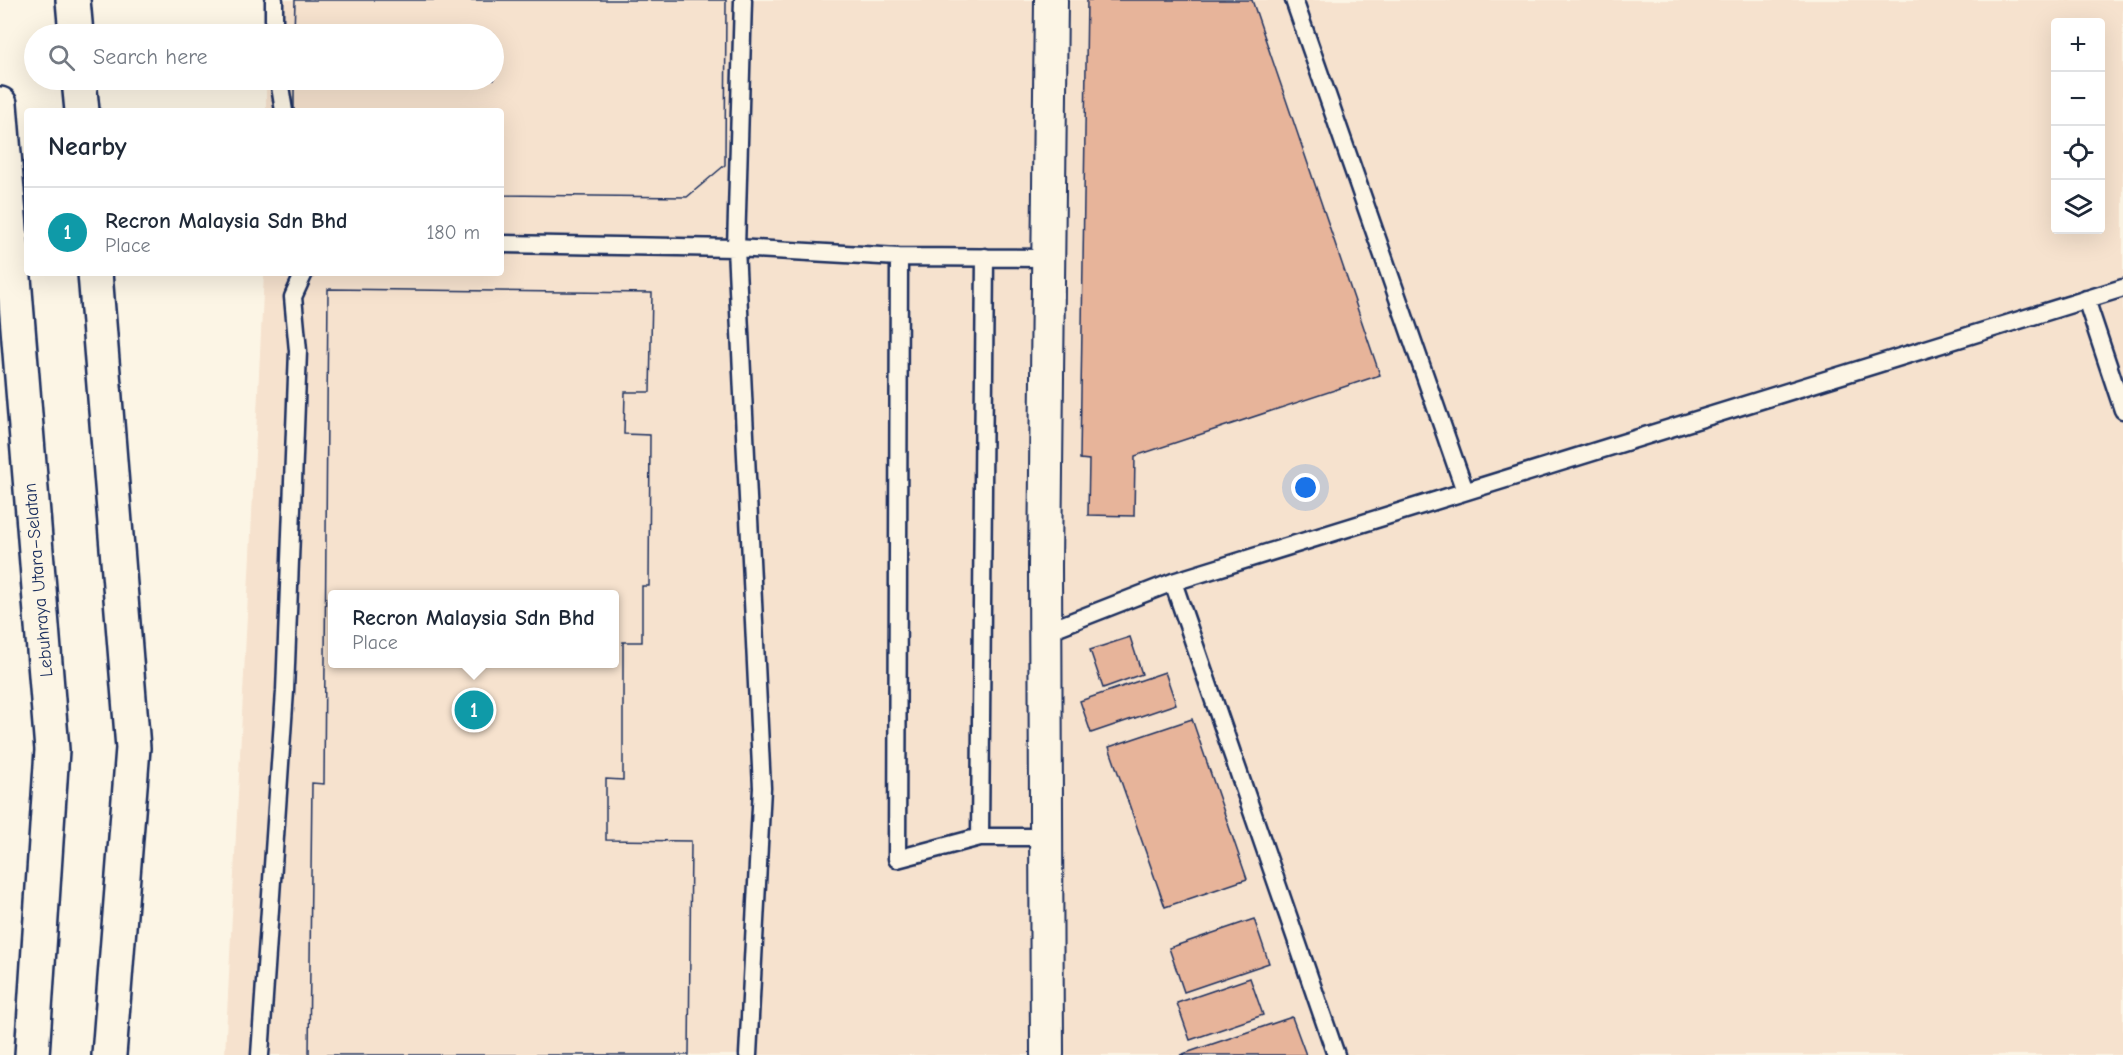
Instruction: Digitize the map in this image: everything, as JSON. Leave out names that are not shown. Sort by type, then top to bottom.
[{"type":"highway","points":[[73,0],[75,24]]},
{"type":"highway","points":[[80,90],[82,108]]},
{"type":"highway","name":"Lebuhraya Utara–Selatan","points":[[0,104],[52,750],[32,1055]]},
{"type":"highway","points":[[95,276],[133,748],[109,1055]]},
{"type":"street","points":[[1047,1055],[1045,632],[1051,0]]},
{"type":"lane","points":[[274,0],[274,24]]},
{"type":"lane","points":[[743,0],[736,248],[762,788],[748,1055]]},
{"type":"lane","points":[[1294,0],[1465,491]]},
{"type":"lane","points":[[281,90],[284,108]]},
{"type":"lane","points":[[504,244],[736,248],[900,257],[1048,258]]},
{"type":"lane","points":[[980,837],[985,256]]},
{"type":"lane","points":[[900,257],[897,859],[980,837],[1047,837]]},
{"type":"lane","points":[[260,1055],[285,691],[298,351],[293,297],[303,276]]},
{"type":"lane","points":[[1045,632],[1173,582],[2123,288]]},
{"type":"lane","points":[[2086,299],[2123,410]]},
{"type":"lane","points":[[1173,582],[1336,1055]]},
{"type":"shaded area","points":[[265,0],[2123,0],[2123,1055],[225,1055],[264,276],[504,276],[504,108],[266,108],[266,90],[504,90],[504,24],[265,24]]},
{"type":"building","points":[[295,0],[726,0],[725,165],[687,197],[504,195],[504,108],[294,108],[294,90],[504,90],[504,24],[294,24]]},
{"type":"building","points":[[295,0],[726,0],[725,165],[687,197],[504,195],[504,108],[294,108],[294,90],[504,90],[504,24],[294,24]]},
{"type":"building","points":[[1087,0],[1252,0],[1380,375],[1135,456],[1134,516],[1088,515],[1089,460],[1080,459]]},
{"type":"building","points":[[328,289],[652,293],[650,392],[625,392],[624,434],[650,435],[649,586],[642,586],[642,642],[623,642],[623,780],[606,779],[606,840],[691,841],[689,1055],[309,1055],[312,783],[324,784]]},
{"type":"building","points":[[328,289],[652,293],[650,392],[625,392],[624,434],[650,435],[649,586],[642,586],[642,642],[623,642],[623,780],[606,779],[606,840],[691,841],[689,1055],[309,1055],[312,783],[324,784]]},
{"type":"building","points":[[1130,637],[1142,674],[1103,688],[1090,650]]},
{"type":"building","points":[[1165,672],[1176,704],[1091,733],[1080,701]]},
{"type":"building","points":[[1192,719],[1247,879],[1165,907],[1109,747]]},
{"type":"building","points":[[1254,919],[1269,963],[1184,992],[1169,948]]},
{"type":"building","points":[[1250,978],[1263,1015],[1190,1040],[1177,1003]]},
{"type":"building","points":[[1292,1017],[1306,1055],[1180,1055]]},
{"type":"place","name":"Recron Malaysia Sdn Bhd","points":[[474,710]]}]
